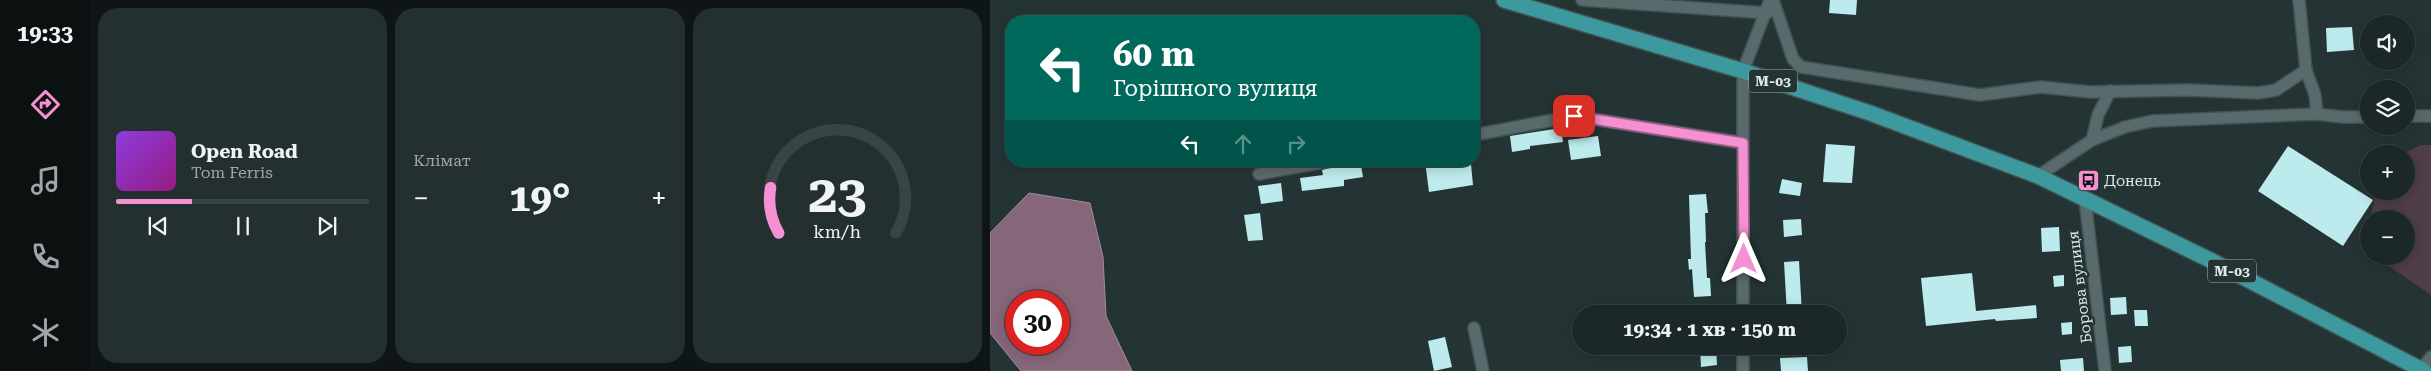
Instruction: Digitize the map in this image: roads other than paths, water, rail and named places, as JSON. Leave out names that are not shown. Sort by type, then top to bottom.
[{"type":"highway","name":"М-03","points":[[1504,0],[1743,71],[1870,113],[2038,176],[2210,260],[2421,370]]},
{"type":"street","points":[[1582,0],[1767,13]]},
{"type":"street","points":[[1744,305],[1743,71],[1771,0]]},
{"type":"street","points":[[1771,0],[1793,59],[1801,67],[1980,95],[2041,86],[2090,92],[2187,90],[2258,93],[2276,90],[2306,70]]},
{"type":"street","points":[[2299,0],[2306,70],[2316,95],[2317,114]]},
{"type":"street","points":[[2092,140],[2098,115],[2110,91]]},
{"type":"street","points":[[2038,176],[2092,140],[2125,127],[2152,121],[2317,114],[2360,117]]},
{"type":"street","points":[[1480,134],[1574,116],[1743,143]]},
{"type":"street","points":[[2415,116],[2431,116]]},
{"type":"street","points":[[1258,174],[1297,167]]},
{"type":"street","name":"Борова вулиця","points":[[2085,199],[2105,371]]},
{"type":"street","points":[[1474,328],[1484,371]]},
{"type":"street","points":[[1744,355],[1744,371]]},
{"type":"street","points":[[2421,370],[2431,357]]},
{"type":"place","name":"Донець","points":[[2088,181]]}]
